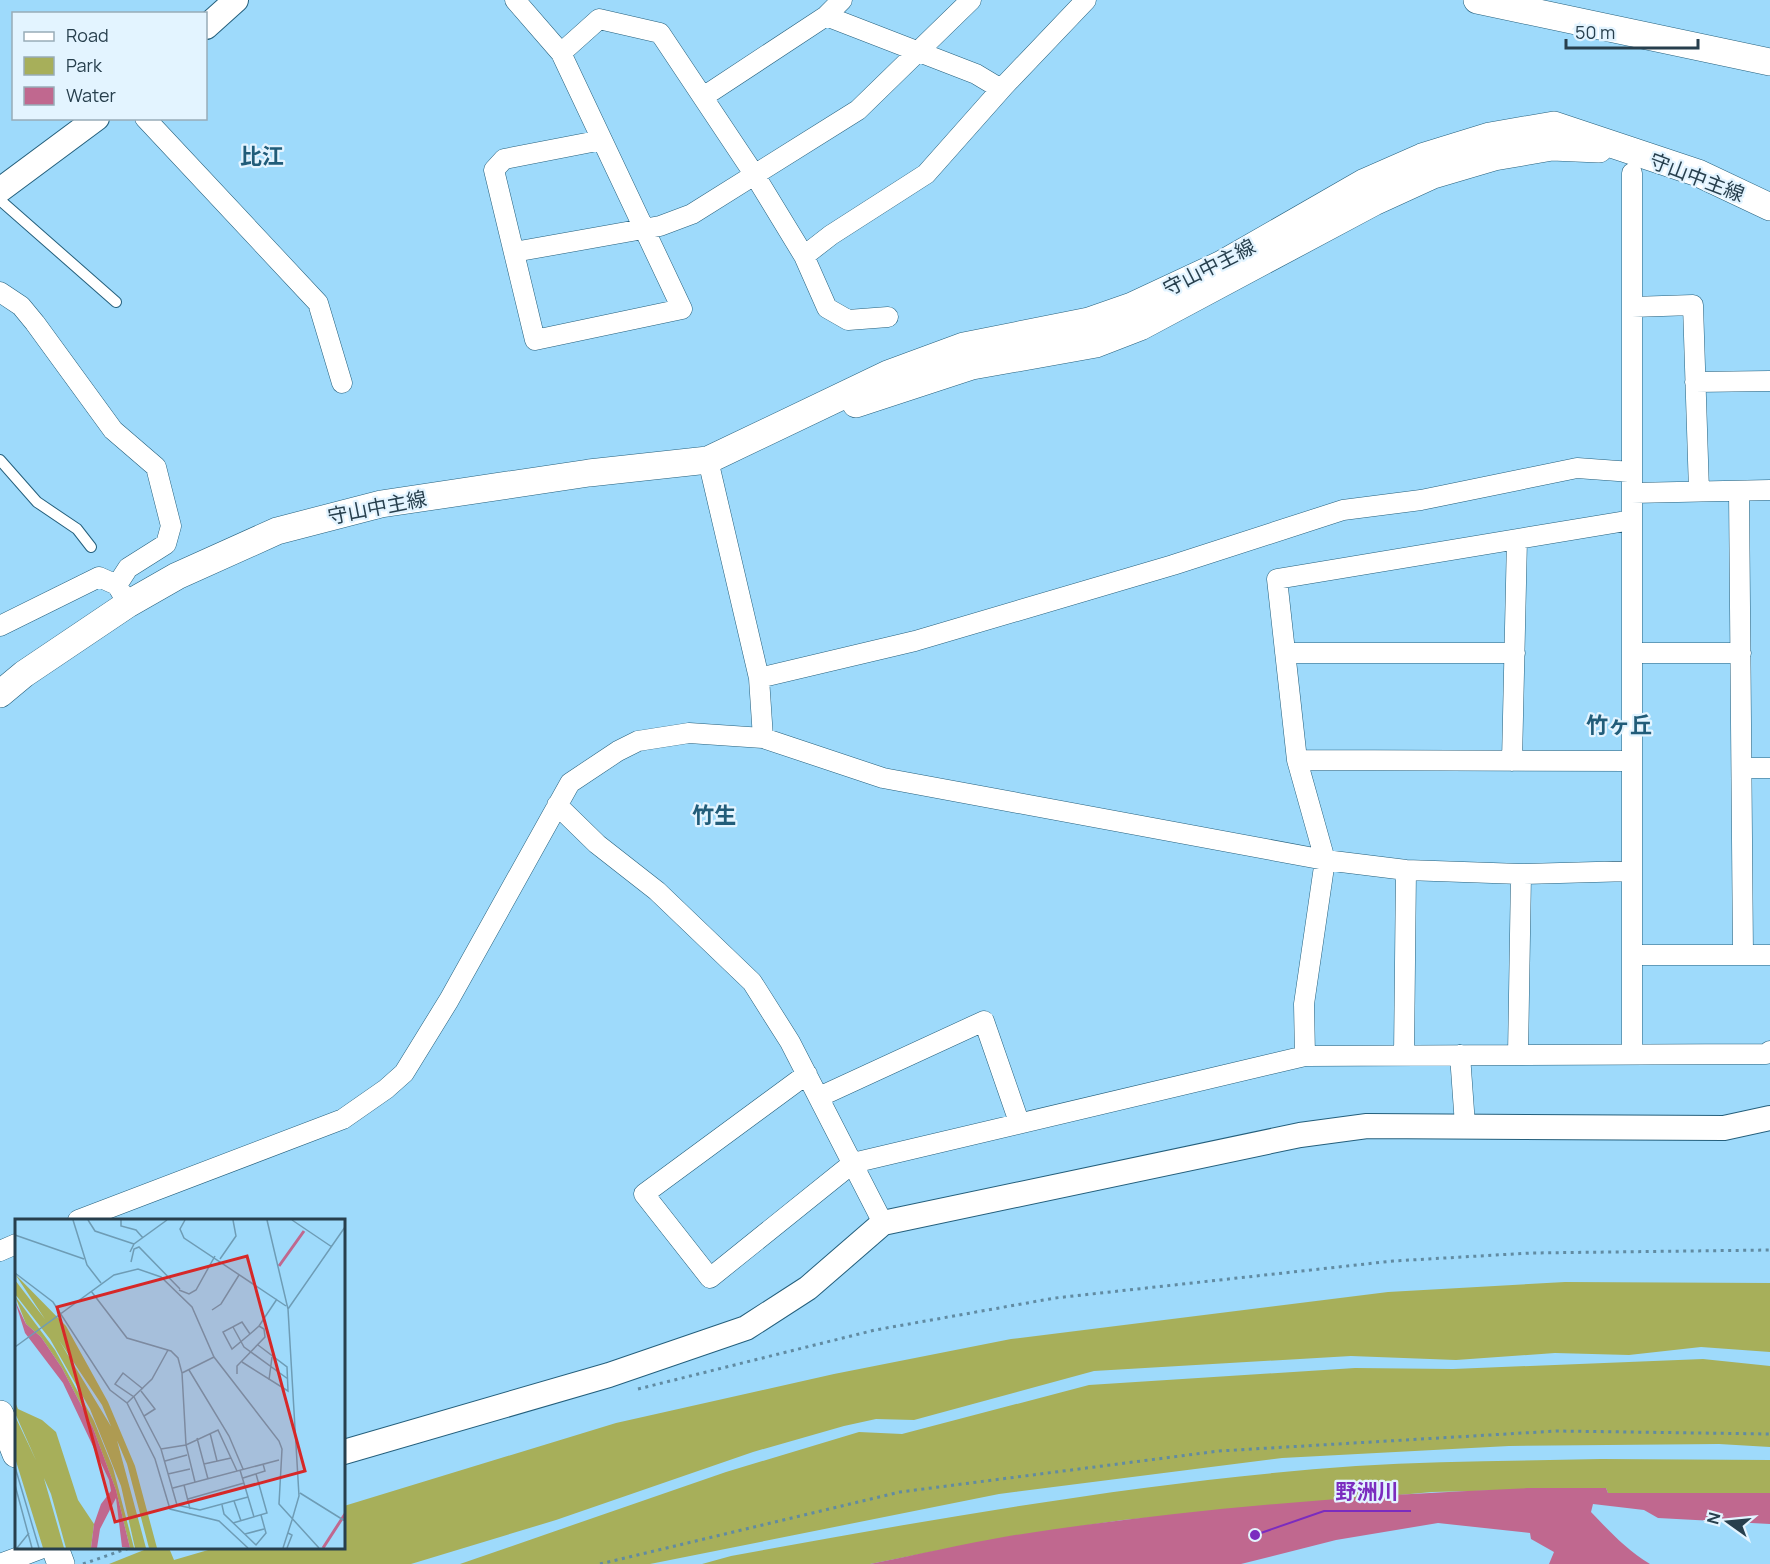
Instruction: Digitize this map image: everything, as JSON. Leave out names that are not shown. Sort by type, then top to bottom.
[{"type":"main road","points":[[1477,0],[1770,62]]},
{"type":"main road","name":"守山中主線","points":[[0,694],[122,595],[177,576],[277,531],[381,504],[589,473],[708,460],[888,374],[964,346],[1089,321],[1132,306],[1222,264],[1365,182],[1422,157],[1490,135],[1554,125],[1627,161],[1698,173],[1770,207]]},
{"type":"main road","points":[[0,1414],[15,1452]]},
{"type":"main road","points":[[55,1549],[61,1564]]},
{"type":"street","points":[[207,26],[236,0]]},
{"type":"street","points":[[515,0],[561,53],[682,309],[535,339],[494,170],[504,159],[602,140]]},
{"type":"street","points":[[703,97],[826,16],[842,0]]},
{"type":"street","points":[[514,252],[660,226],[692,214],[858,110],[971,0]]},
{"type":"street","points":[[804,256],[831,235],[926,174],[1086,0]]},
{"type":"street","points":[[826,16],[976,74],[1001,90]]},
{"type":"street","points":[[561,53],[598,19],[660,33],[754,174],[804,256],[827,308],[848,321],[888,317]]},
{"type":"street","points":[[0,190],[94,120]]},
{"type":"street","points":[[147,120],[318,303],[342,383]]},
{"type":"street","points":[[1627,161],[1632,307],[1632,1054]]},
{"type":"street","points":[[0,292],[21,306],[35,323],[113,430],[156,467],[171,526],[166,544],[128,568],[122,595],[99,577],[0,626]]},
{"type":"street","points":[[1632,307],[1693,305],[1699,491]]},
{"type":"street","points":[[1695,382],[1770,381]]},
{"type":"street","points":[[708,460],[759,678],[763,738]]},
{"type":"street","points":[[759,678],[915,641],[1173,566],[1343,510],[1421,500],[1577,468],[1632,472]]},
{"type":"street","points":[[1739,490],[1743,955]]},
{"type":"street","points":[[1632,493],[1770,490]]},
{"type":"street","points":[[1305,1056],[1304,1004],[1324,860],[1297,760],[1277,579],[1632,520]]},
{"type":"street","points":[[1512,761],[1517,539]]},
{"type":"street","points":[[1285,653],[1515,653]]},
{"type":"street","points":[[1632,653],[1741,654]]},
{"type":"street","points":[[83,1219],[343,1119],[386,1089],[404,1073],[449,1000],[570,783],[618,751],[638,741],[689,733],[763,738],[883,778],[1324,860],[1406,870],[1521,874],[1632,871]]},
{"type":"street","points":[[1297,760],[1632,761]]},
{"type":"street","points":[[1743,768],[1770,768]]},
{"type":"street","points":[[557,805],[597,844],[657,891],[752,982],[790,1042],[883,1223]]},
{"type":"street","points":[[1404,1055],[1406,870]]},
{"type":"street","points":[[1518,1055],[1521,874]]},
{"type":"street","points":[[1632,955],[1770,955]]},
{"type":"street","points":[[819,1097],[984,1022],[1018,1122]]},
{"type":"street","points":[[807,1074],[645,1194],[710,1278],[853,1163],[1018,1122],[1305,1056],[1766,1054],[1770,1051]]},
{"type":"street","points":[[1460,1055],[1465,1125]]},
{"type":"street","points":[[345,1452],[609,1375],[746,1328],[808,1288],[883,1223],[1300,1136],[1367,1126],[1724,1128],[1770,1118]]},
{"type":"street","points":[[0,1251],[15,1244]]},
{"type":"street","points":[[0,1564],[40,1549]]},
{"type":"lane","points":[[0,200],[116,302]]},
{"type":"lane","points":[[0,460],[37,502],[77,529],[91,547]]},
{"type":"path","points":[[636,1389],[875,1330],[1055,1298],[1393,1261],[1531,1253],[1770,1250]]},
{"type":"path","points":[[600,1564],[900,1492],[1220,1452],[1557,1431],[1770,1434]]},
{"type":"path","points":[[83,1564],[126,1549]]},
{"type":"green space","points":[[1565,1282],[1770,1283],[1770,1352],[1701,1347],[1629,1355],[1555,1353],[1456,1360],[1351,1356],[1094,1371],[914,1420],[876,1419],[844,1426],[753,1452],[556,1520],[411,1564],[109,1564],[146,1549],[169,1549],[174,1560],[212,1549],[345,1549],[345,1506],[616,1423],[834,1374],[1011,1339],[1388,1292]]},
{"type":"green space","points":[[1703,1359],[1770,1366],[1770,1447],[1719,1444],[1509,1446],[1282,1458],[999,1494],[650,1564],[460,1564],[726,1472],[859,1432],[902,1434],[1089,1385],[1355,1368],[1453,1369]]},
{"type":"green space","points":[[1601,1459],[1770,1460],[1770,1493],[1608,1493],[1606,1488],[1432,1492],[1123,1520],[1007,1537],[870,1564],[702,1564],[731,1556],[886,1528],[1042,1502],[1199,1481],[1356,1466]]},
{"type":"water","points":[[1530,1488],[1606,1488],[1608,1493],[1770,1493],[1770,1524],[1658,1518],[1644,1510],[1593,1504],[1591,1512],[1626,1547],[1650,1564],[1549,1564],[1554,1552],[1531,1539],[1530,1533],[1438,1523],[1336,1540],[1241,1564],[870,1564],[974,1542],[1138,1518],[1334,1499]]},
{"type":"place","name":"野洲川","points":[[1255,1535]]},
{"type":"district","name":"比江","points":[[262,156]]},
{"type":"district","name":"竹ヶ丘","points":[[1619,725]]},
{"type":"district","name":"竹生","points":[[714,815]]}]
